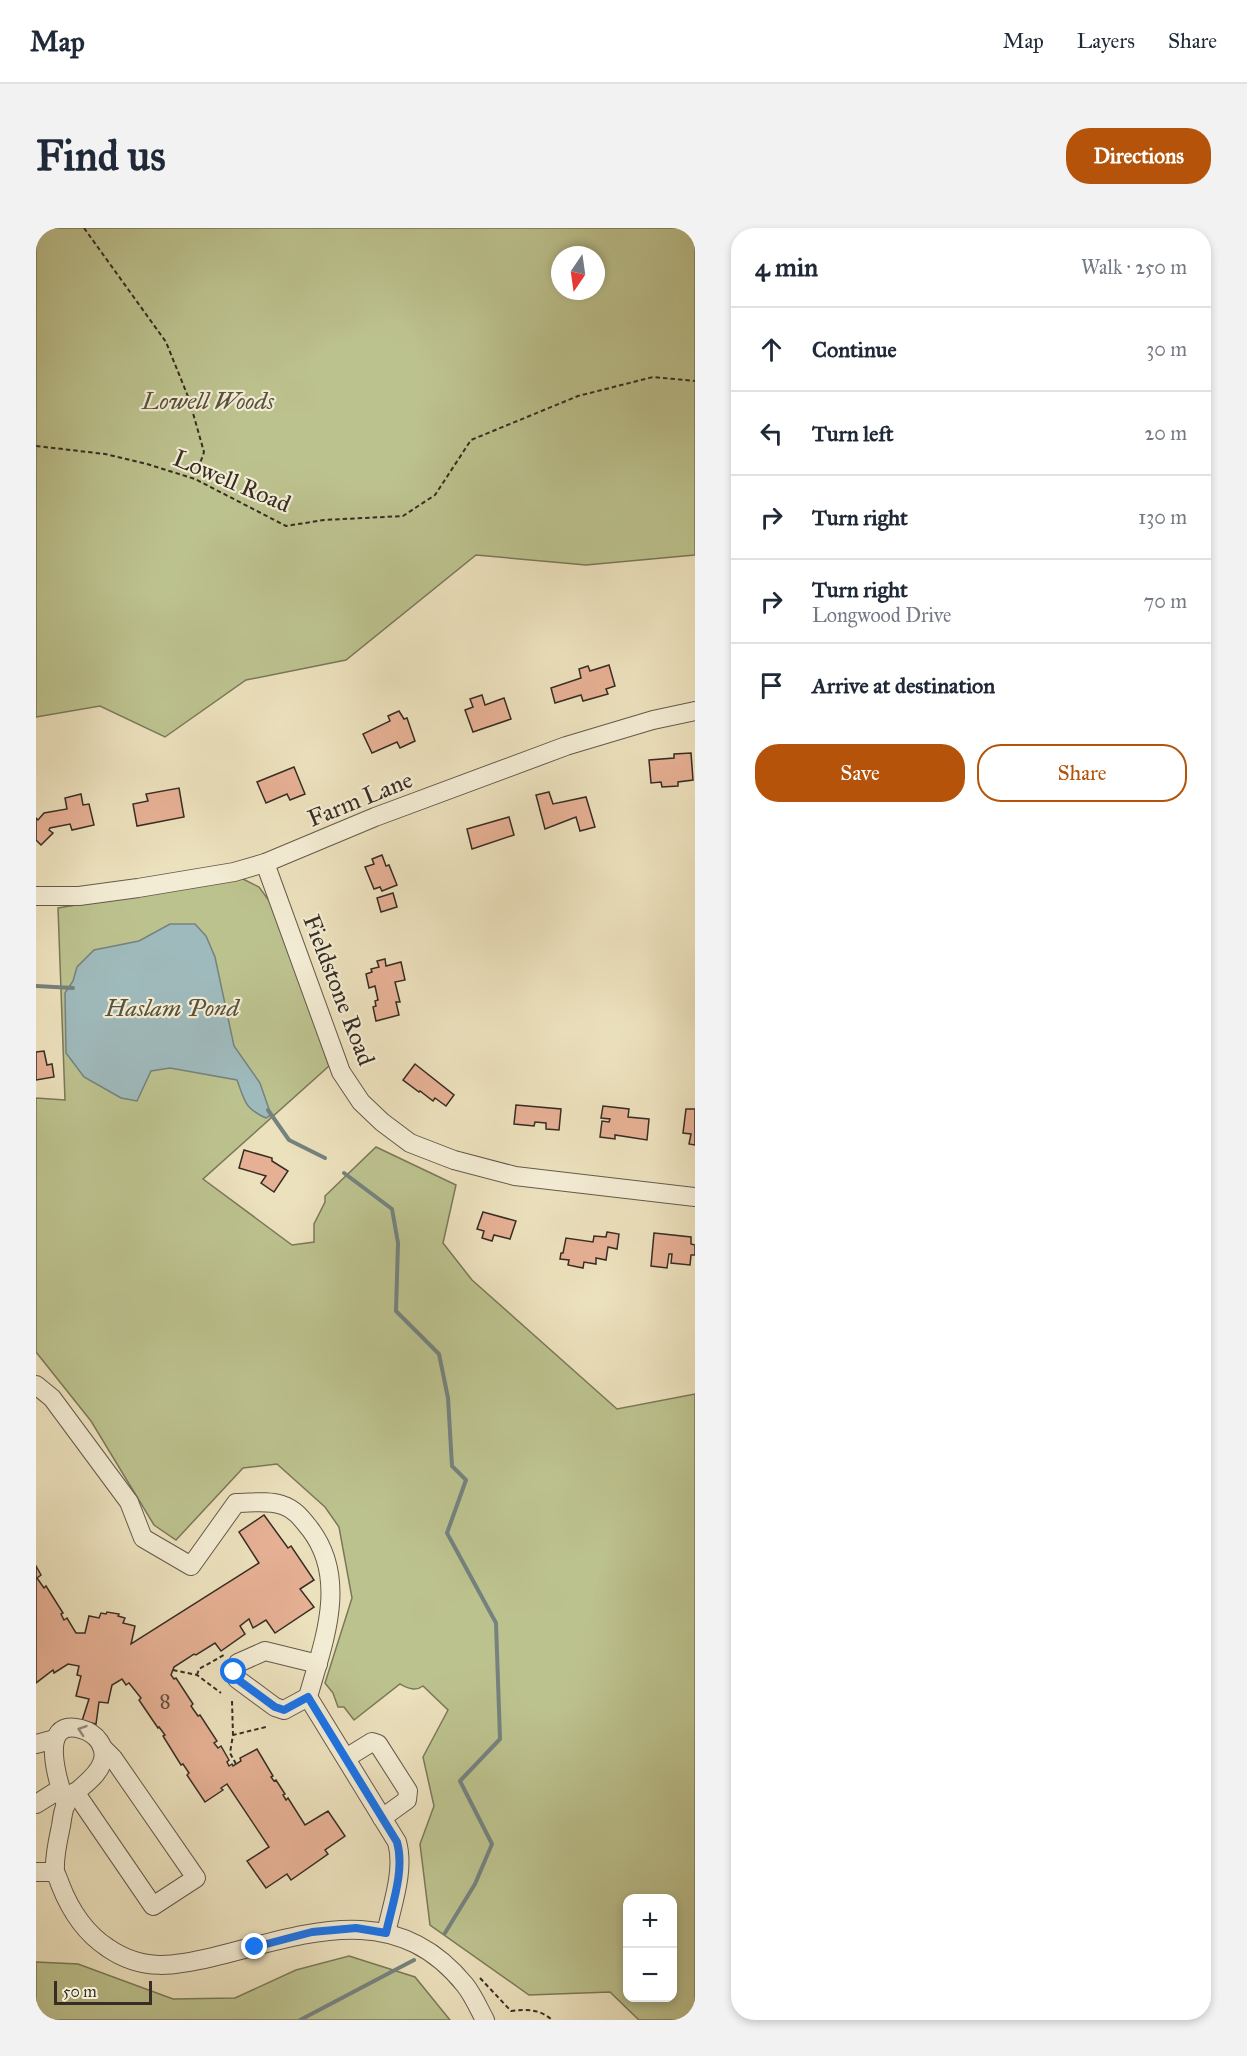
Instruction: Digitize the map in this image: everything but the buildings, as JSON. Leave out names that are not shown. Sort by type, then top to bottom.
[{"type":"street","name":"Farm Lane","points":[[36,896],[79,896],[234,872],[265,863],[375,817],[566,746],[653,720],[695,711]]},
{"type":"street","name":"Fieldstone Road","points":[[265,863],[341,1072],[361,1102],[382,1122],[410,1143],[454,1160],[514,1176],[695,1197]]},
{"type":"street","points":[[36,1385],[52,1398],[129,1502],[143,1538],[191,1566],[236,1503],[271,1502],[292,1509],[302,1518],[318,1540],[331,1585],[328,1626],[318,1664],[308,1697],[284,1710],[275,1707],[237,1679],[234,1672],[238,1663],[265,1650],[318,1664]]},
{"type":"street","points":[[308,1697],[397,1842],[400,1852],[399,1872],[386,1933]]},
{"type":"street","points":[[36,1804],[67,1795],[92,1776],[102,1763],[102,1747],[98,1737],[85,1730],[71,1727],[61,1731],[52,1749],[53,1767],[67,1795],[153,1906],[196,1878],[113,1758],[102,1747]]},
{"type":"street","points":[[36,1744],[55,1739]]},
{"type":"street","points":[[345,1758],[372,1742],[378,1744],[408,1791],[407,1800],[382,1818]]},
{"type":"street","points":[[67,1795],[57,1841],[55,1872],[65,1899],[84,1927],[109,1949],[135,1962],[154,1966],[184,1964],[312,1932],[356,1928],[386,1933],[407,1940],[435,1955],[466,1985],[485,2020]]},
{"type":"street","points":[[36,1872],[55,1872]]},
{"type":"path","points":[[84,228],[166,342],[189,399],[204,452],[195,479]]},
{"type":"path","name":"Lowell Road","points":[[36,446],[105,454],[195,479],[286,525],[324,520],[403,516],[435,495],[471,440],[578,396],[653,377],[695,381]]},
{"type":"path","points":[[197,1676],[198,1669],[228,1653]]},
{"type":"path","points":[[173,1670],[197,1676],[221,1693]]},
{"type":"path","points":[[232,1701],[233,1735],[230,1753],[236,1764]]},
{"type":"path","points":[[233,1735],[266,1727]]},
{"type":"green space","name":"Lowell Woods","points":[[36,228],[695,228],[695,555],[586,565],[476,555],[346,660],[246,680],[165,737],[100,706],[36,717]]},
{"type":"green space","name":"Haslam Pond","points":[[241,878],[259,887],[276,910],[329,1066],[203,1179],[292,1245],[314,1242],[314,1224],[325,1202],[325,1196],[376,1147],[456,1185],[443,1243],[472,1280],[617,1409],[695,1394],[695,2020],[639,2020],[610,1992],[529,1995],[430,1925],[420,1844],[434,1806],[423,1757],[448,1710],[423,1686],[414,1689],[400,1684],[354,1720],[344,1707],[338,1707],[333,1693],[325,1683],[352,1598],[339,1527],[325,1507],[277,1464],[243,1468],[176,1540],[154,1525],[91,1421],[36,1352],[36,1098],[65,1100],[58,908]]},
{"type":"green space","points":[[349,1956],[415,1977],[450,2020],[36,2020],[36,1962],[78,1964],[173,1999],[235,1998],[296,1970]]},
{"type":"water","points":[[170,924],[195,924],[206,936],[215,957],[234,1046],[260,1083],[271,1115],[266,1118],[249,1107],[237,1080],[170,1068],[151,1071],[137,1101],[121,1098],[84,1077],[66,1053],[65,993],[73,981],[77,967],[94,950],[139,941]]},
{"type":"waterway","points":[[36,986],[73,988]]},
{"type":"waterway","points":[[268,1110],[289,1140],[325,1158]]},
{"type":"waterway","points":[[344,1173],[392,1209],[398,1243],[396,1311],[439,1354],[448,1398],[452,1466],[466,1480],[447,1533],[496,1623],[500,1739],[460,1781],[492,1844],[475,1884],[445,1933]]},
{"type":"waterway","points":[[300,2020],[414,1960]]},
{"type":"route","points":[[234,1672],[237,1679],[275,1707],[284,1710],[308,1697],[397,1842],[400,1852],[399,1872],[386,1933],[356,1928],[312,1932],[255,1947]]}]
